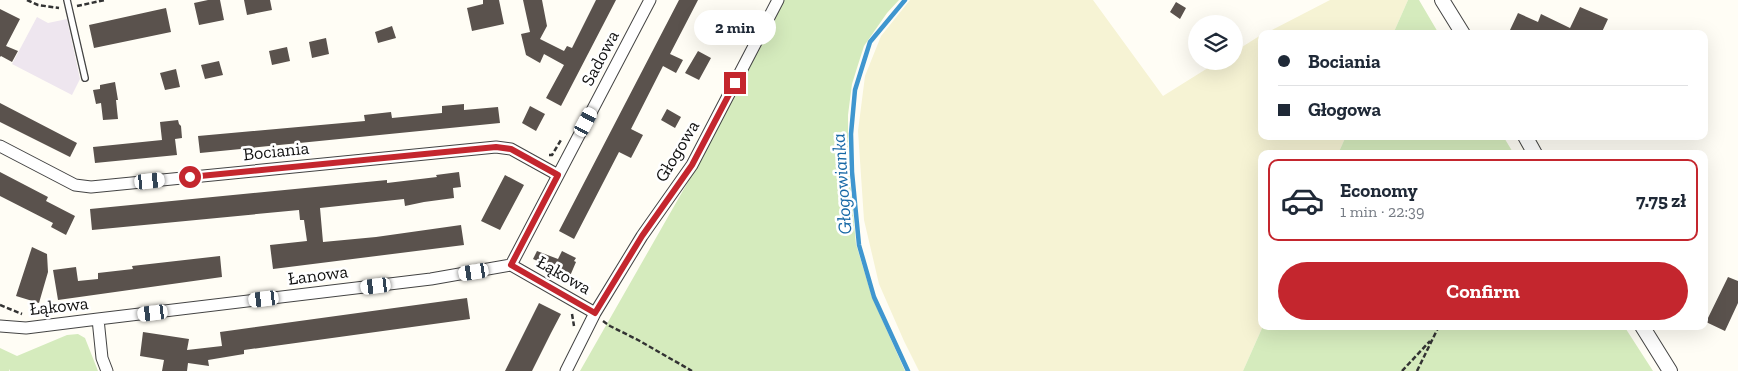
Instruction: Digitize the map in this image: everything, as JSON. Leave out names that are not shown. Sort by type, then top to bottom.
[{"type":"street","name":"Sadowa","points":[[511,265],[650,0]]},
{"type":"street","name":"Głogowa","points":[[595,313],[642,236],[692,165],[778,0]]},
{"type":"street","points":[[1442,0],[1461,30]]},
{"type":"street","name":"Bociania","points":[[0,146],[76,185],[91,187],[496,147],[511,149],[558,175]]},
{"type":"street","name":"Łąkowa","points":[[511,265],[595,313],[566,371]]},
{"type":"street","name":"Łanowa","points":[[98,319],[432,279],[511,265]]},
{"type":"street","name":"Łąkowa","points":[[0,326],[26,328],[98,319],[102,358],[107,371]]},
{"type":"street","points":[[1644,330],[1670,371]]},
{"type":"lane","points":[[67,0],[85,78]]},
{"type":"path","points":[[536,162],[541,154],[544,157],[552,155],[562,138]]},
{"type":"path","points":[[0,305],[27,316]]},
{"type":"path","points":[[572,313],[574,327]]},
{"type":"path","points":[[595,313],[610,326],[692,371]]},
{"type":"path","points":[[1417,371],[1437,330]]},
{"type":"path","points":[[1402,371],[1433,339]]},
{"type":"shaded area","points":[[910,0],[1093,0],[1163,96],[1205,70],[1243,70],[1243,46],[1258,37],[1258,140],[1344,140],[1340,150],[1258,150],[1258,330],[1261,330],[1243,371],[919,371],[879,284],[864,220],[858,131],[865,76],[881,36]]},
{"type":"shaded area","points":[[1330,0],[1408,0],[1395,30],[1272,30]]},
{"type":"shaded area","points":[[37,17],[48,23],[67,19],[80,79],[72,95],[12,64]]},
{"type":"green space","points":[[782,0],[899,0],[887,13],[864,46],[857,68],[852,84],[848,115],[848,162],[856,244],[872,297],[905,371],[580,371],[701,159]]},
{"type":"green space","points":[[1408,0],[1419,0],[1437,30],[1395,30]]},
{"type":"green space","points":[[1344,140],[1505,140],[1512,150],[1340,150]]},
{"type":"green space","points":[[1261,330],[1627,330],[1653,371],[1243,371]]},
{"type":"green space","points":[[78,334],[85,338],[98,371],[10,371],[10,369],[9,371],[0,371],[0,348],[17,356],[67,335]]},
{"type":"building","points":[[220,0],[224,20],[199,25],[194,3]]},
{"type":"building","points":[[244,0],[270,0],[272,10],[247,15]]},
{"type":"building","points":[[483,0],[499,0],[504,24],[472,31],[467,8],[483,4]]},
{"type":"building","points":[[523,0],[542,0],[547,26],[540,39],[564,51],[567,46],[572,48],[596,0],[616,0],[561,106],[546,98],[564,65],[544,54],[540,63],[526,55],[521,34],[530,32]]},
{"type":"building","points":[[679,0],[698,0],[670,54],[683,60],[676,73],[663,66],[631,129],[643,135],[631,158],[619,152],[574,239],[559,231]]},
{"type":"building","points":[[1176,2],[1186,8],[1180,19],[1170,12]]},
{"type":"building","points":[[1580,7],[1608,19],[1603,30],[1510,30],[1518,13],[1538,22],[1541,14],[1570,28]]},
{"type":"building","points":[[166,8],[171,32],[94,48],[89,25]]},
{"type":"building","points":[[0,9],[20,19],[6,46],[18,51],[12,62],[0,57]]},
{"type":"building","points":[[392,26],[396,38],[378,43],[375,32]]},
{"type":"building","points":[[326,38],[329,54],[312,58],[309,42]]},
{"type":"building","points":[[287,47],[290,61],[272,65],[269,51]]},
{"type":"building","points":[[698,51],[711,58],[699,80],[685,73]]},
{"type":"building","points":[[219,61],[223,75],[205,79],[201,65]]},
{"type":"building","points":[[176,69],[180,87],[165,90],[160,73]]},
{"type":"building","points":[[115,82],[118,100],[116,100],[118,119],[103,120],[101,103],[96,104],[93,90],[100,89],[100,85]]},
{"type":"building","points":[[0,103],[77,143],[70,157],[0,122]]},
{"type":"building","points":[[464,104],[464,110],[498,107],[500,123],[200,153],[198,136],[365,121],[364,115],[391,112],[392,118],[442,113],[442,106]]},
{"type":"building","points":[[530,106],[545,114],[536,131],[522,123]]},
{"type":"building","points":[[667,109],[681,117],[675,128],[661,120]]},
{"type":"building","points":[[178,120],[181,126],[182,138],[175,139],[177,155],[95,163],[93,147],[162,140],[160,122]]},
{"type":"building","points":[[0,172],[48,197],[46,201],[75,216],[66,235],[51,227],[53,223],[0,196]]},
{"type":"building","points":[[459,172],[461,187],[453,188],[454,198],[405,206],[404,199],[320,208],[323,242],[376,237],[461,225],[464,245],[273,269],[270,245],[307,241],[304,220],[300,220],[299,210],[92,230],[90,209],[387,180],[387,183],[437,177],[436,175]]},
{"type":"building","points":[[505,175],[524,185],[500,230],[481,221]]},
{"type":"building","points":[[32,247],[47,254],[48,272],[39,303],[16,296]]},
{"type":"building","points":[[537,251],[558,259],[562,251],[576,258],[570,276],[533,259]]},
{"type":"building","points":[[220,256],[222,277],[58,300],[53,270],[76,267],[78,281],[98,279],[98,273],[133,269],[132,266]]},
{"type":"building","points":[[1728,277],[1738,281],[1738,303],[1725,331],[1708,323],[1708,318]]},
{"type":"building","points":[[467,298],[470,319],[244,350],[244,354],[208,360],[209,366],[188,363],[187,371],[162,371],[164,360],[140,356],[143,332],[189,339],[187,350],[222,346],[220,332]]},
{"type":"building","points":[[539,303],[561,314],[532,371],[505,371]]},
{"type":"waterway","name":"Głogowianka","points":[[905,0],[870,42],[855,90],[851,134],[852,172],[859,245],[874,297],[908,371]]},
{"type":"route","points":[[190,177],[496,147],[511,149],[558,175],[511,265],[595,313],[642,236],[692,165],[735,83]]}]
